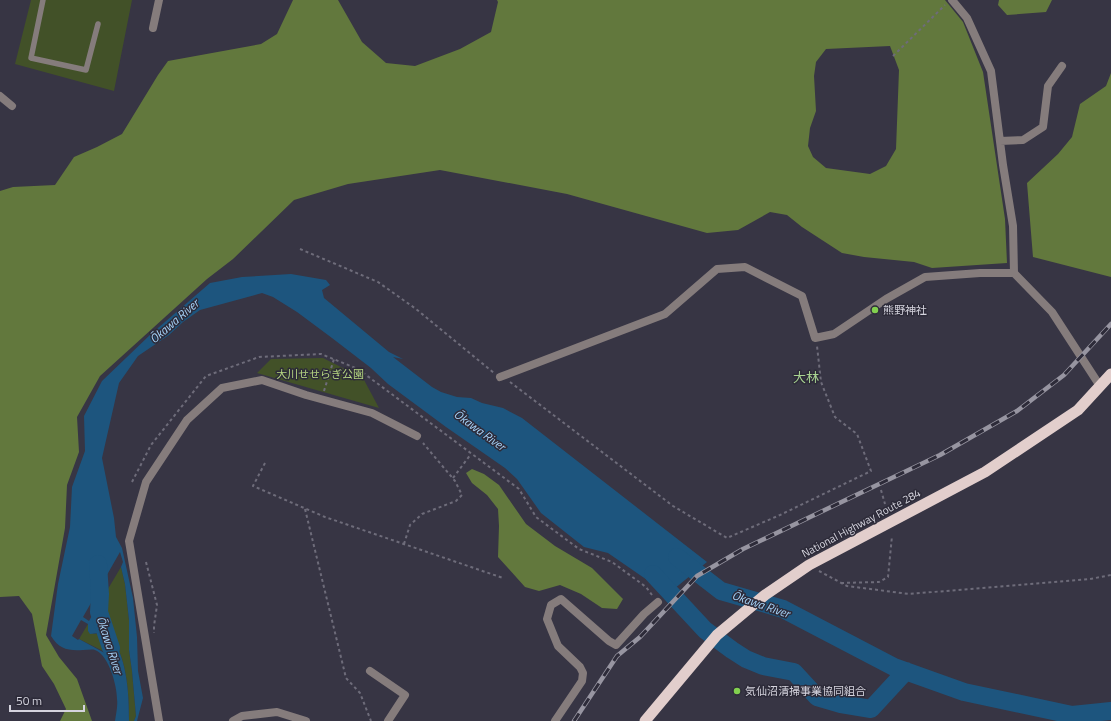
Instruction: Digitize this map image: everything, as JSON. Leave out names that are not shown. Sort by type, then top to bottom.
[{"type":"highway","name":"National Highway Route 284","points":[[645,721],[718,635],[765,595],[809,565],[985,472],[1078,410],[1111,374]]},
{"type":"street","points":[[153,28],[159,0]]},
{"type":"street","points":[[951,0],[967,18],[991,71],[1013,226],[1014,273],[1052,312],[1100,386]]},
{"type":"street","points":[[1000,141],[1023,140],[1043,127],[1048,86],[1062,66]]},
{"type":"street","points":[[0,96],[12,106]]},
{"type":"street","points":[[501,377],[665,314],[717,269],[745,266],[802,296],[816,338],[834,334],[886,299],[924,277],[980,273],[1014,273]]},
{"type":"street","points":[[159,721],[129,541],[146,482],[187,420],[222,388],[262,380],[372,413],[417,436]]},
{"type":"street","points":[[555,721],[582,681],[583,673],[580,667],[558,646],[547,619],[551,605],[560,599],[609,641],[616,645],[644,614],[658,602]]},
{"type":"street","points":[[370,670],[405,695],[388,721]]},
{"type":"street","points":[[233,721],[242,716],[277,712],[306,721]]},
{"type":"lane","points":[[43,0],[31,58],[86,70],[98,24]]},
{"type":"path","points":[[893,56],[951,0]]},
{"type":"path","points":[[300,249],[378,282],[416,309],[501,377],[673,506],[726,538],[780,515],[871,471],[857,434],[836,417],[821,382],[816,338]]},
{"type":"path","points":[[132,482],[151,445],[206,376],[259,357],[320,354],[358,369],[519,489],[536,518],[579,549],[612,562],[646,587],[658,602]]},
{"type":"path","points":[[322,399],[334,360]]},
{"type":"path","points":[[404,544],[410,525],[422,514],[456,501],[462,495],[452,478],[417,436]]},
{"type":"path","points":[[452,478],[471,454]]},
{"type":"path","points":[[265,463],[253,486],[324,517],[503,578]]},
{"type":"path","points":[[881,490],[885,504]]},
{"type":"path","points":[[305,509],[346,678],[360,693],[371,721]]},
{"type":"path","points":[[841,583],[879,582],[888,577],[892,536]]},
{"type":"path","points":[[146,562],[157,605],[154,626],[155,640]]},
{"type":"path","points":[[809,565],[847,586],[909,594],[1090,579],[1111,575]]},
{"type":"green space","points":[[31,0],[132,0],[114,91],[15,64]]},
{"type":"green space","points":[[293,0],[338,0],[362,42],[386,63],[415,66],[460,49],[491,32],[498,2],[497,0],[945,0],[963,22],[983,72],[1005,219],[1007,263],[932,268],[914,262],[864,257],[842,253],[802,227],[787,215],[770,212],[738,230],[707,233],[567,194],[440,170],[348,184],[294,200],[233,259],[207,279],[100,376],[77,417],[79,452],[67,485],[65,528],[46,635],[59,657],[77,679],[92,721],[60,721],[66,709],[54,684],[42,666],[32,614],[19,596],[0,597],[0,191],[13,187],[55,185],[74,157],[122,134],[168,61],[261,44],[277,34]],"holes":[[[890,46],[899,70],[896,149],[886,166],[870,174],[826,168],[813,157],[808,146],[810,128],[816,111],[814,76],[816,62],[826,49]]]},
{"type":"green space","points":[[999,0],[1052,0],[1046,12],[1007,15],[998,5]]},
{"type":"green space","points":[[1111,73],[1111,277],[1033,257],[1027,183],[1058,154],[1072,137],[1080,104],[1106,86]]},
{"type":"green space","name":"大川せせらぎ公園","points":[[323,358],[363,378],[379,408],[257,373],[271,359]]},
{"type":"green space","points":[[472,469],[484,474],[499,485],[526,524],[555,546],[592,568],[623,599],[617,609],[602,608],[581,594],[560,585],[539,591],[525,587],[498,557],[498,509],[487,495],[472,483],[466,473]]},
{"type":"green space","points":[[121,567],[125,584],[129,620],[129,650],[136,716],[134,721],[129,721],[126,674],[119,651],[108,631],[93,614]]},
{"type":"green space","points":[[88,624],[88,631],[94,634],[99,633],[102,635],[104,644],[109,648],[113,658],[107,653],[79,639]]},
{"type":"water","points":[[291,274],[326,280],[330,285],[322,290],[324,298],[389,352],[403,359],[393,357],[432,387],[441,392],[457,397],[471,398],[482,403],[503,408],[522,418],[707,562],[663,598],[662,592],[650,582],[608,553],[584,547],[541,513],[517,479],[505,468],[388,384],[371,368],[297,312],[273,297],[262,293],[200,310],[183,322],[169,335],[138,356],[119,383],[102,458],[114,518],[116,537],[122,548],[133,598],[137,637],[138,671],[143,698],[137,721],[134,721],[136,716],[129,650],[129,620],[125,584],[121,567],[123,562],[120,552],[83,617],[89,621],[93,614],[105,627],[119,651],[123,663],[126,674],[129,721],[115,721],[117,704],[116,687],[108,664],[104,658],[95,650],[73,650],[64,648],[57,644],[51,636],[58,584],[70,527],[72,487],[85,451],[84,416],[102,381],[151,334],[210,283],[242,277]],"holes":[[[81,620],[88,624],[88,631],[90,634],[99,633],[112,657],[72,636]]]},
{"type":"waterway","name":"Ōkawa River","points":[[677,557],[721,591],[783,609],[894,667],[964,692],[1072,715],[1111,711]]},
{"type":"waterway","name":"Ōkawa River","points":[[98,564],[100,594],[99,612],[111,648]]},
{"type":"waterway","name":"Ōkawa River","points":[[653,574],[705,630],[746,659],[763,666],[794,672],[817,697],[841,704],[871,709],[906,671]]},
{"type":"railway","points":[[574,721],[617,656],[640,637],[697,576],[743,549],[940,455],[1017,411],[1064,375],[1111,324]]},
{"type":"place","name":"熊野神社","points":[[875,310]]},
{"type":"place","name":"気仙沼清掃事業協同組合","points":[[737,691]]},
{"type":"district","name":"大林","points":[[806,377]]}]
